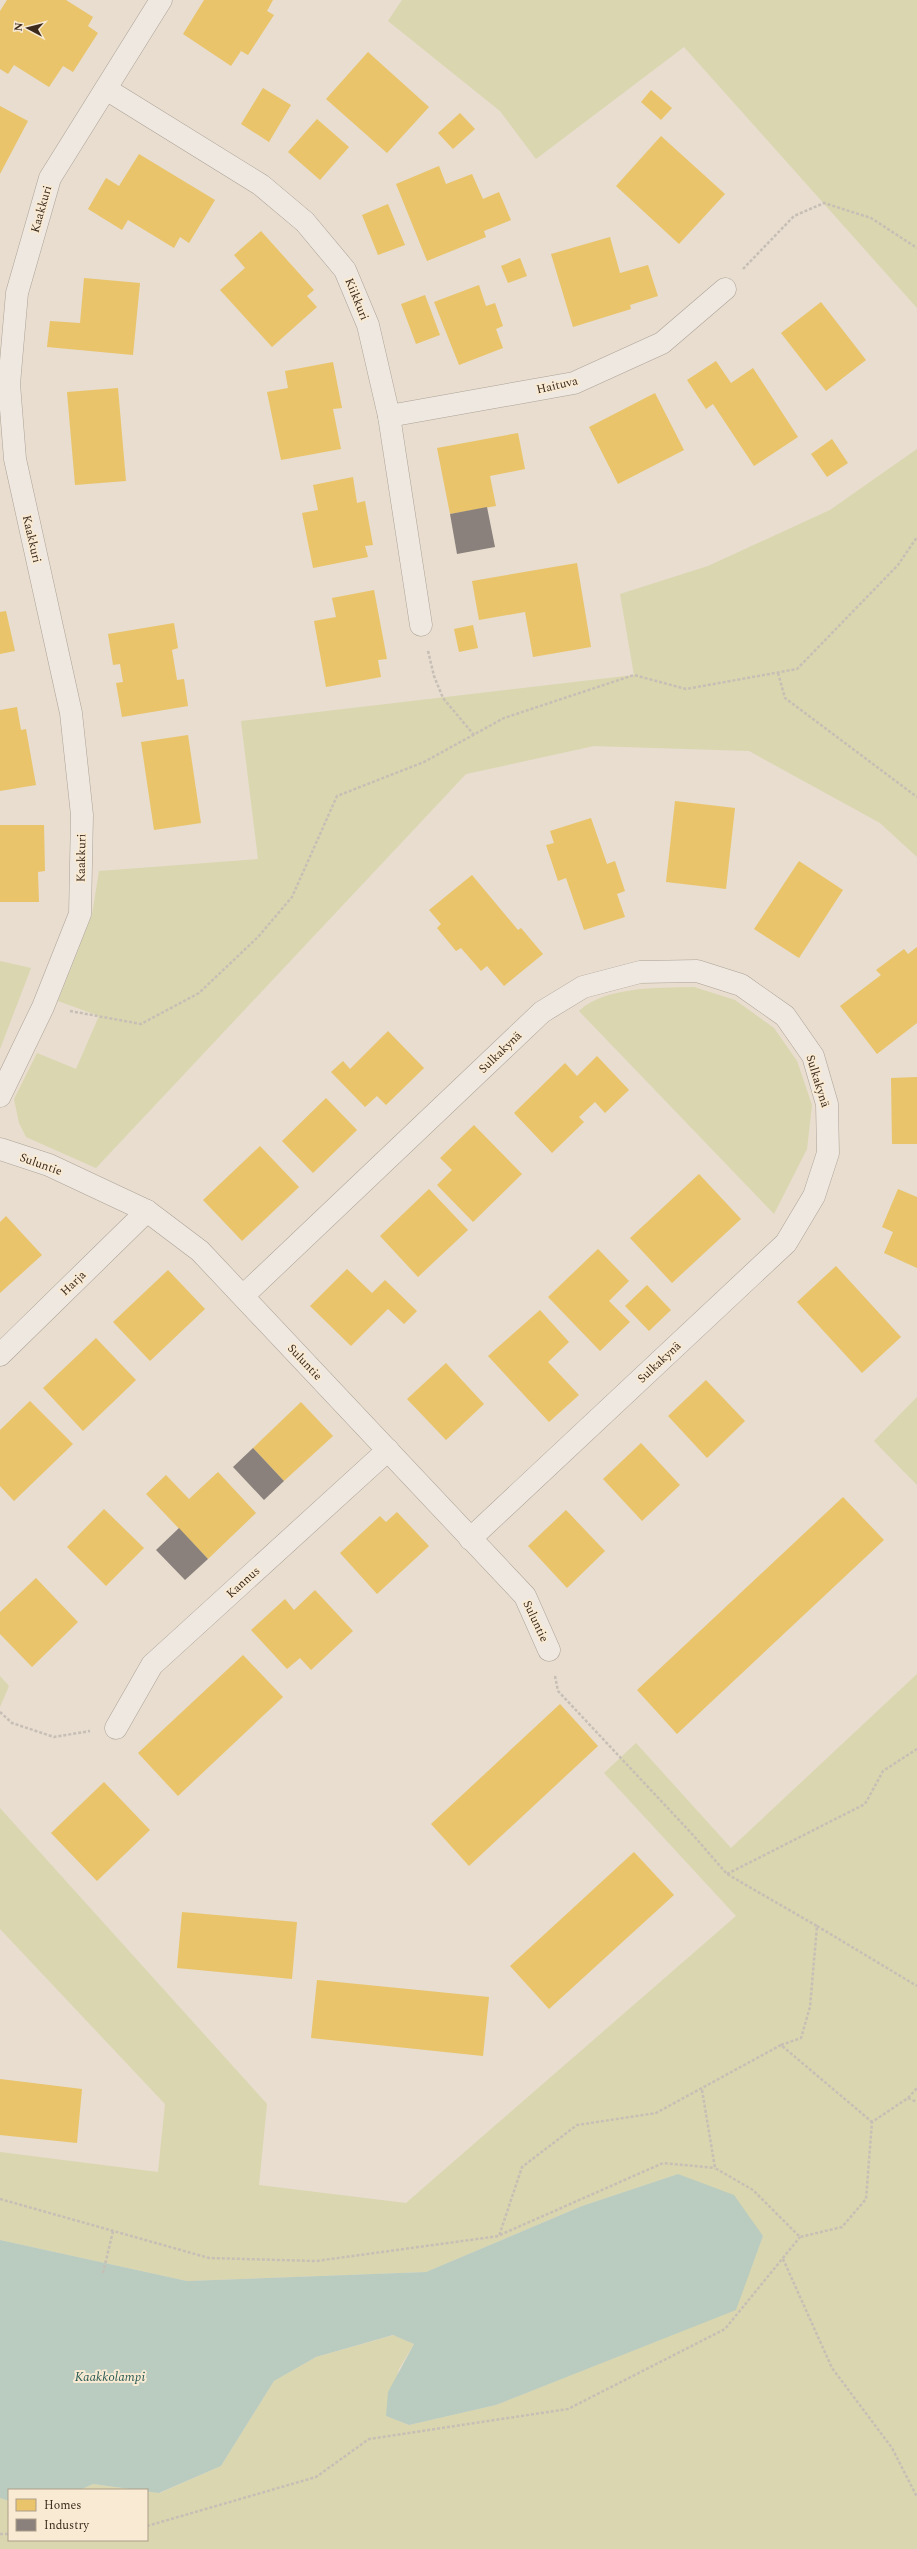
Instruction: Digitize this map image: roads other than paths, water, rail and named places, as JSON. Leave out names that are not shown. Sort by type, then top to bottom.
[{"type":"street","name":"Kaakkuri","points":[[0,1096],[43,1007],[80,914],[82,815],[71,713],[14,459],[9,384],[17,292],[50,178],[161,0]]},
{"type":"street","name":"Kiikkuri","points":[[106,89],[261,185],[305,222],[345,270],[368,325],[389,416],[421,625]]},
{"type":"street","name":"Haituva","points":[[389,416],[574,383],[662,343],[725,289]]},
{"type":"street","name":"Sulkakynä","points":[[243,1296],[542,1012],[583,987],[640,972],[697,971],[741,985],[785,1016],[813,1056],[827,1104],[828,1154],[814,1196],[786,1243],[470,1539]]},
{"type":"street","name":"Suluntie","points":[[0,1149],[49,1165],[147,1211],[200,1251],[525,1596],[549,1650]]},
{"type":"street","name":"Harja","points":[[0,1355],[147,1211]]},
{"type":"street","name":"Kannus","points":[[116,1728],[152,1665],[388,1450]]},
{"type":"water","name":"Kaakkolampi","points":[[678,2174],[734,2195],[763,2236],[736,2310],[496,2405],[409,2425],[386,2416],[388,2392],[414,2344],[393,2335],[316,2357],[274,2381],[221,2466],[159,2493],[148,2492],[148,2489],[130,2489],[93,2484],[82,2489],[8,2489],[8,2501],[0,2498],[0,2240],[187,2281],[426,2272],[582,2206]]}]
